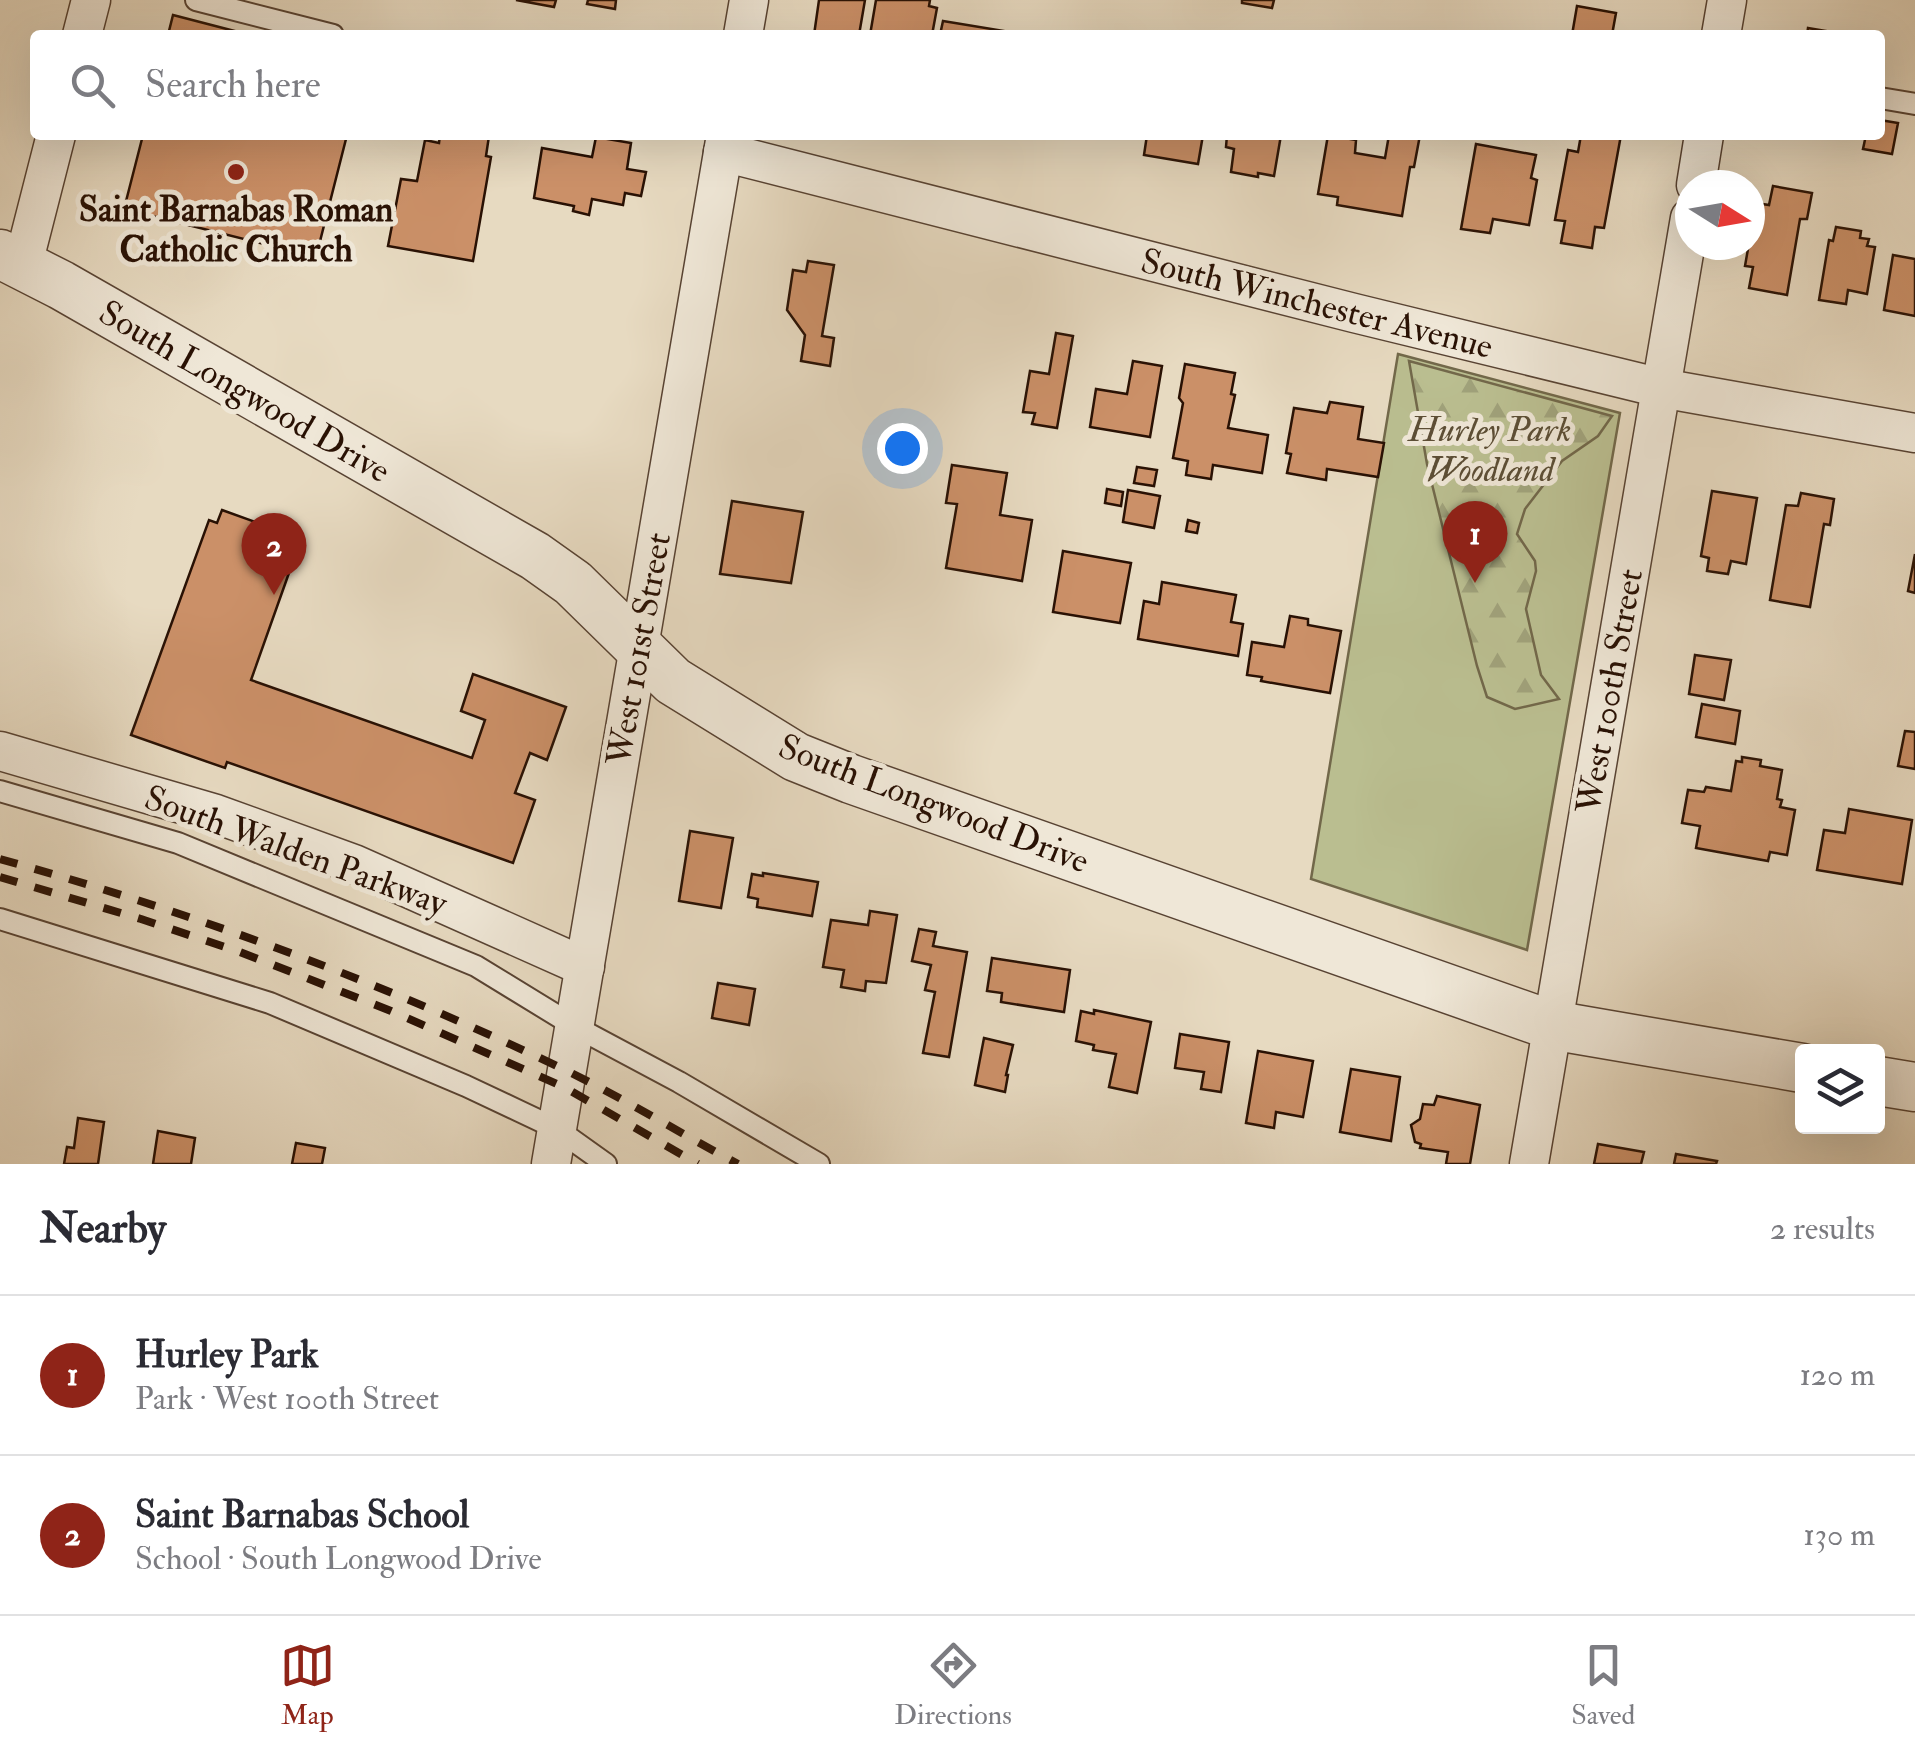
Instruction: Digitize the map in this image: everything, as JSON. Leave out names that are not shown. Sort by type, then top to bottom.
[{"type":"street","points":[[83,30],[92,0]]},
{"type":"street","points":[[745,30],[750,0]]},
{"type":"street","points":[[1723,30],[1728,0]]},
{"type":"street","points":[[11,259],[54,140]]},
{"type":"street","points":[[1698,170],[1703,140]]},
{"type":"street","name":"South Winchester Avenue","points":[[725,143],[1335,308],[1661,388],[1915,433]]},
{"type":"street","name":"West 101st Street","points":[[554,1146],[725,143]]},
{"type":"street","name":"South Longwood Drive","points":[[11,259],[535,556],[573,583],[673,681],[796,757],[1552,1025],[1795,1067]]},
{"type":"street","name":"West 100th Street","points":[[1529,1164],[1683,260]]},
{"type":"street","name":"South Walden Parkway","points":[[0,751],[216,814],[354,864],[584,967]]},
{"type":"street","points":[[1885,1082],[1915,1087]]},
{"type":"lane","points":[[196,0],[314,30]]},
{"type":"lane","points":[[1885,99],[1915,104]]},
{"type":"lane","points":[[0,791],[178,843],[476,966],[819,1164]]},
{"type":"lane","points":[[0,919],[270,1003],[466,1086],[554,1146],[606,1164]]},
{"type":"green space","points":[[1398,354],[1620,413],[1527,950],[1311,879]]},
{"type":"green space","name":"Hurley Park Woodland","points":[[1409,361],[1612,416],[1598,436],[1562,461],[1525,509],[1517,534],[1535,561],[1526,609],[1541,675],[1559,699],[1515,709],[1487,697],[1427,464]]},
{"type":"building","points":[[516,0],[556,0],[554,7]]},
{"type":"building","points":[[588,0],[616,0],[615,9],[587,4]]},
{"type":"building","points":[[819,0],[865,0],[860,30],[815,30]]},
{"type":"building","points":[[876,0],[930,0],[929,6],[937,8],[933,30],[871,30]]},
{"type":"building","points":[[1242,0],[1274,0],[1272,8]]},
{"type":"building","points":[[1577,6],[1616,13],[1613,30],[1573,30]]},
{"type":"building","points":[[173,15],[231,30],[169,30]]},
{"type":"building","points":[[943,21],[998,30],[941,30]]},
{"type":"building","points":[[1885,121],[1898,123],[1892,154],[1863,149],[1865,140],[1885,140]]},
{"type":"building","name":"Saint Barnabas Roman Catholic Church","points":[[142,140],[346,140],[316,257],[124,209]]},
{"type":"building","points":[[425,140],[488,140],[486,156],[491,157],[473,261],[388,246],[401,179],[417,181]]},
{"type":"building","points":[[595,140],[631,143],[627,169],[646,172],[641,196],[625,193],[623,205],[592,199],[589,215],[573,211],[574,206],[534,198],[542,148],[592,157]]},
{"type":"building","points":[[1146,140],[1202,140],[1198,164],[1144,155]]},
{"type":"building","points":[[1227,140],[1280,140],[1274,176],[1231,172],[1234,149],[1226,147]]},
{"type":"building","points":[[1327,140],[1356,140],[1355,153],[1385,158],[1388,140],[1419,140],[1402,216],[1337,205],[1338,197],[1318,194]]},
{"type":"building","points":[[1580,140],[1620,140],[1604,228],[1595,227],[1592,248],[1561,243],[1565,221],[1555,220],[1568,150],[1578,152]]},
{"type":"building","points":[[1476,144],[1536,155],[1531,178],[1537,180],[1529,225],[1493,219],[1490,233],[1461,229]]},
{"type":"building","points":[[1773,186],[1812,193],[1807,219],[1800,219],[1787,295],[1749,288],[1753,267],[1745,266],[1746,260],[1765,260],[1765,204],[1769,205]]},
{"type":"building","points":[[1836,227],[1861,231],[1860,238],[1869,239],[1867,246],[1875,247],[1867,294],[1848,290],[1846,304],[1819,300],[1829,240],[1833,241]]},
{"type":"building","points":[[1893,255],[1915,259],[1915,316],[1884,310]]},
{"type":"building","points":[[808,261],[834,265],[822,336],[834,338],[830,366],[801,361],[805,335],[787,310],[793,270],[806,272]]},
{"type":"building","points":[[1056,333],[1073,336],[1057,428],[1032,424],[1035,413],[1023,412],[1030,371],[1049,374]]},
{"type":"building","points":[[1133,361],[1162,366],[1150,437],[1090,427],[1096,389],[1127,394]]},
{"type":"building","points":[[1185,364],[1235,373],[1228,428],[1268,435],[1262,473],[1213,465],[1211,479],[1186,475],[1188,461],[1173,458]]},
{"type":"building","points":[[1330,402],[1363,407],[1358,439],[1384,443],[1378,477],[1327,469],[1326,480],[1287,473],[1291,454],[1286,453],[1294,408],[1327,413]]},
{"type":"building","points":[[952,465],[1007,473],[1000,515],[1032,520],[1022,581],[946,568],[957,504],[946,503]]},
{"type":"building","points":[[1137,467],[1157,470],[1154,486],[1134,483]]},
{"type":"building","points":[[1107,489],[1123,492],[1121,506],[1105,503]]},
{"type":"building","points":[[1128,490],[1160,496],[1154,528],[1123,522]]},
{"type":"building","points":[[1712,491],[1757,498],[1746,564],[1731,561],[1728,574],[1707,571],[1709,558],[1701,556]]},
{"type":"building","points":[[1801,493],[1834,499],[1830,525],[1824,524],[1810,607],[1770,600],[1786,505],[1798,506]]},
{"type":"building","points":[[732,501],[803,512],[791,583],[720,574]]},
{"type":"building","points":[[222,510],[286,533],[282,545],[291,547],[284,567],[290,570],[251,680],[472,758],[485,720],[461,711],[473,674],[566,707],[547,760],[530,753],[515,793],[535,800],[513,863],[227,762],[225,768],[131,735],[209,520],[217,523]]},
{"type":"building","points":[[1188,520],[1199,523],[1197,533],[1186,531]]},
{"type":"building","points":[[1063,551],[1131,563],[1120,623],[1053,612]]},
{"type":"building","points":[[1915,554],[1915,593],[1908,591]]},
{"type":"building","points":[[1162,582],[1236,595],[1231,622],[1243,624],[1238,656],[1138,639],[1144,601],[1159,604]]},
{"type":"building","points":[[1290,616],[1308,619],[1308,625],[1341,631],[1330,693],[1247,675],[1252,642],[1284,647]]},
{"type":"building","points":[[1695,655],[1731,660],[1724,700],[1689,694]]},
{"type":"building","points":[[1702,704],[1740,711],[1735,744],[1696,737]]},
{"type":"building","points":[[1905,731],[1915,732],[1915,769],[1898,766]]},
{"type":"building","points":[[1742,757],[1761,760],[1760,766],[1782,770],[1777,799],[1782,800],[1780,807],[1795,810],[1787,855],[1770,852],[1768,861],[1696,848],[1700,826],[1682,823],[1688,790],[1704,792],[1706,787],[1731,791],[1736,761],[1742,762]]},
{"type":"building","points":[[1849,809],[1912,820],[1902,884],[1817,870],[1824,830],[1845,833]]},
{"type":"building","points":[[690,831],[733,838],[721,908],[679,901]]},
{"type":"building","points":[[752,874],[818,882],[812,916],[757,907],[758,899],[748,897]]},
{"type":"building","points":[[870,911],[897,915],[886,983],[866,981],[865,991],[841,987],[844,970],[823,967],[831,920],[868,925]]},
{"type":"building","points":[[919,929],[936,932],[933,946],[967,952],[949,1057],[923,1053],[935,992],[925,990],[931,965],[912,961]]},
{"type":"building","points":[[992,958],[1070,970],[1064,1012],[1001,1002],[1002,993],[987,991]]},
{"type":"building","points":[[718,983],[755,989],[749,1025],[712,1018]]},
{"type":"building","points":[[1094,1010],[1151,1022],[1137,1093],[1109,1087],[1116,1054],[1093,1050],[1094,1045],[1076,1041],[1081,1011],[1094,1014]]},
{"type":"building","points":[[1180,1034],[1229,1042],[1221,1092],[1201,1089],[1204,1072],[1175,1068]]},
{"type":"building","points":[[984,1038],[1013,1045],[1005,1092],[975,1085]]},
{"type":"building","points":[[1258,1051],[1313,1061],[1303,1117],[1276,1112],[1274,1128],[1246,1123]]},
{"type":"building","points":[[1351,1069],[1400,1077],[1391,1141],[1340,1132]]},
{"type":"building","points":[[1437,1096],[1480,1105],[1470,1164],[1446,1164],[1448,1152],[1420,1148],[1421,1144],[1415,1142],[1411,1125],[1420,1119],[1423,1104],[1434,1105]]},
{"type":"building","points":[[78,1118],[104,1122],[98,1164],[64,1164],[67,1147],[74,1148]]},
{"type":"building","points":[[158,1131],[195,1138],[191,1164],[153,1164]]},
{"type":"building","points":[[296,1143],[325,1148],[322,1164],[292,1164]]},
{"type":"building","points":[[1598,1144],[1644,1152],[1641,1164],[1594,1164]]},
{"type":"building","points":[[1676,1154],[1717,1161],[1674,1164]]},
{"type":"railway","points":[[0,859],[216,926],[426,1007],[585,1080],[738,1164]]},
{"type":"railway","points":[[0,877],[240,952],[391,1011],[564,1087],[698,1164]]},
{"type":"place","name":"Saint Barnabas Roman Catholic Church","points":[[236,172]]},
{"type":"place","name":"Hurley Park","points":[[1475,583]]},
{"type":"place","name":"Saint Barnabas School","points":[[274,595]]}]
